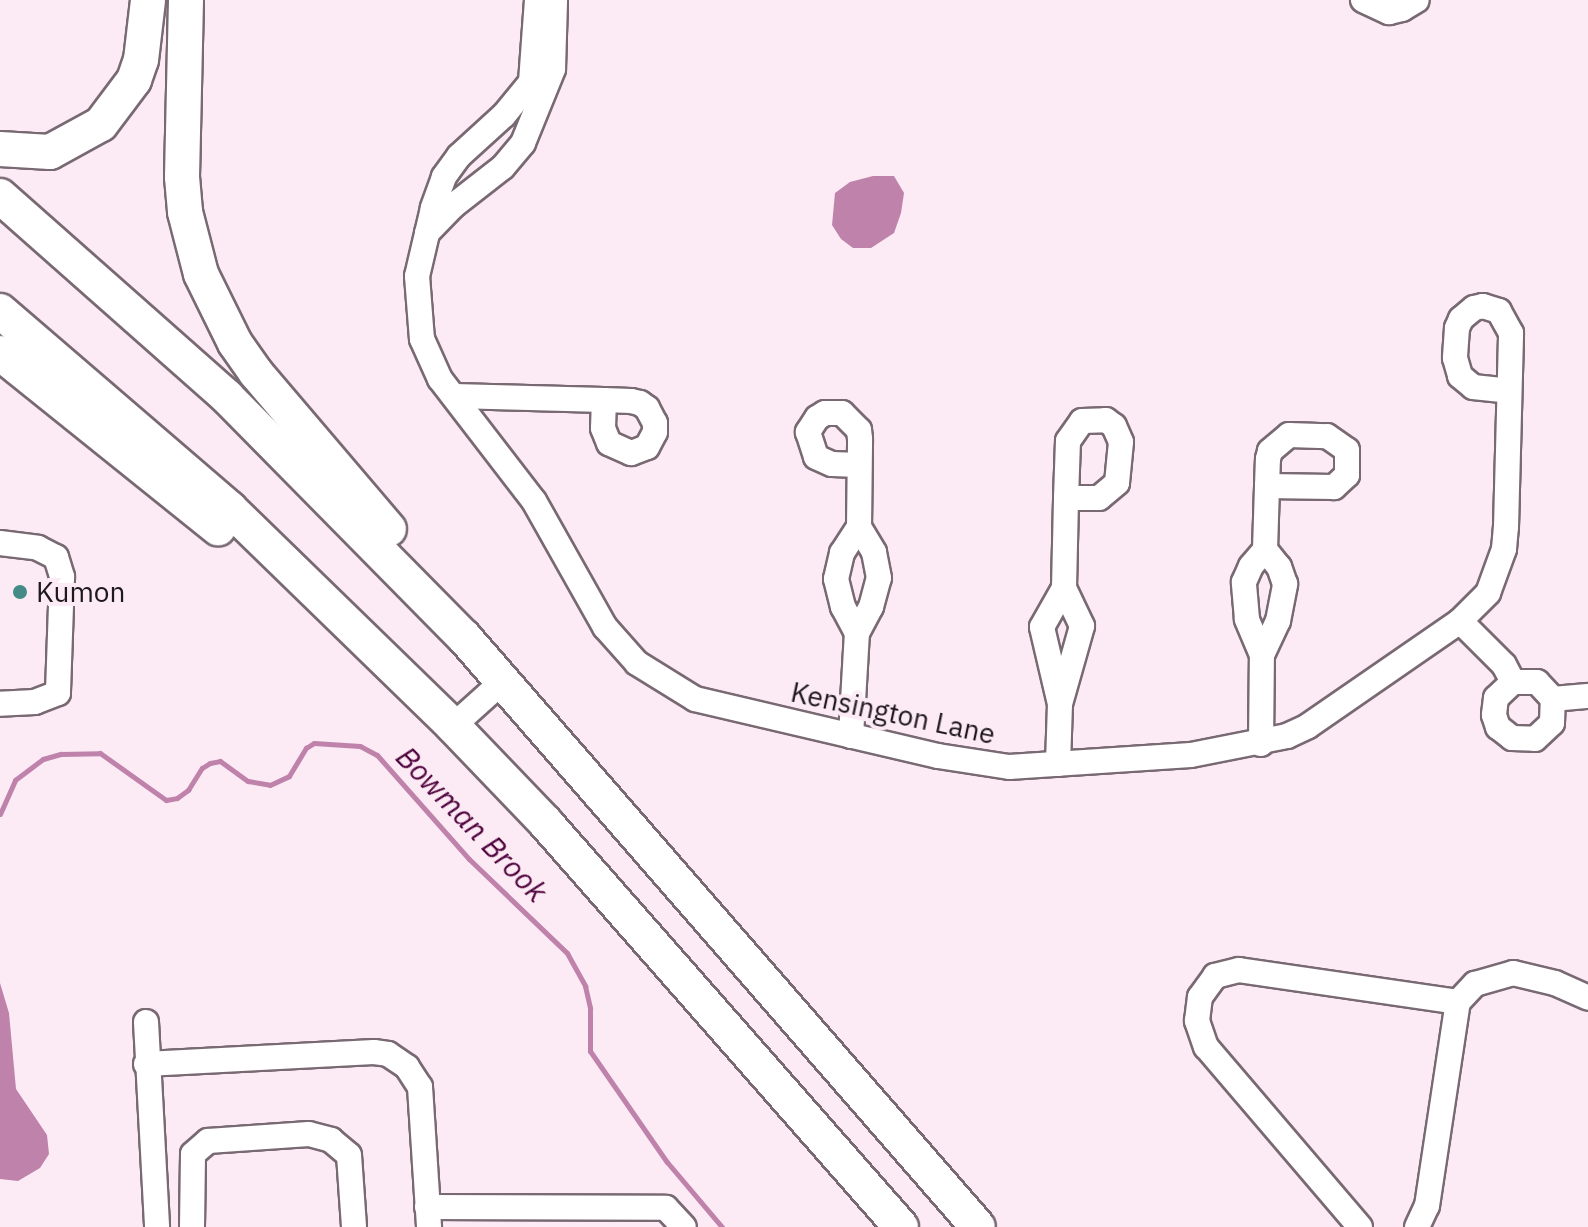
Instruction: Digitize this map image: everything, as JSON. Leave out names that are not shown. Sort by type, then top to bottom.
[{"type":"highway","points":[[0,149],[50,152],[101,124],[134,80],[141,60],[148,0]]},
{"type":"highway","points":[[186,0],[181,139],[185,212],[201,274],[214,306],[256,373],[415,559],[464,637]]},
{"type":"highway","points":[[0,196],[227,397],[464,637],[978,1227]]},
{"type":"highway","points":[[0,311],[230,509],[453,726],[545,822],[901,1227]]},
{"type":"highway","points":[[0,353],[233,540],[490,780],[545,822]]},
{"type":"street","points":[[1363,0],[1389,12],[1417,0]]},
{"type":"street","name":"Kensington Lane","points":[[546,10],[531,82],[504,115],[459,156],[444,177],[425,235],[417,276],[418,318],[430,360],[521,482],[605,627],[634,661],[675,690],[695,699],[974,763],[1009,767],[1191,755],[1261,744],[1308,726],[1460,621],[1488,593],[1496,579],[1504,549],[1509,391]]},
{"type":"street","name":"Kensington Lane","points":[[425,235],[512,158],[540,108],[553,69],[546,10]]},
{"type":"street","points":[[459,156],[483,183]]},
{"type":"street","points":[[454,396],[604,400]]},
{"type":"street","points":[[851,736],[857,633],[871,607],[879,578],[879,565],[859,527],[859,465]]},
{"type":"street","points":[[1261,744],[1262,655],[1247,619],[1244,582],[1251,566],[1265,550],[1267,486]]},
{"type":"street","points":[[1058,764],[1060,704],[1082,626],[1064,588],[1066,498]]},
{"type":"street","points":[[857,633],[843,607],[836,579],[842,553],[859,527]]},
{"type":"street","points":[[0,543],[38,548],[56,557],[62,577],[58,693],[35,702],[0,704]]},
{"type":"street","points":[[1262,655],[1278,621],[1285,584],[1279,567],[1265,550]]},
{"type":"street","points":[[1060,704],[1042,627],[1064,588]]},
{"type":"street","points":[[1460,621],[1504,665],[1513,682]]},
{"type":"street","points":[[453,726],[502,682]]},
{"type":"street","points":[[1513,682],[1537,682],[1553,699],[1554,717],[1545,732],[1529,740],[1512,738],[1498,727],[1494,710],[1499,693],[1513,682]]},
{"type":"street","points":[[1553,699],[1588,696]]},
{"type":"street","points":[[1360,1227],[1206,1047],[1197,1021],[1200,997],[1215,976],[1239,970],[1458,1002]]},
{"type":"street","points":[[1417,1227],[1427,1206],[1458,1002],[1475,984],[1513,973],[1555,983],[1588,998]]},
{"type":"street","points":[[146,1022],[157,1227]]},
{"type":"street","points":[[146,1064],[374,1052],[388,1054],[407,1067],[420,1087],[428,1217],[666,1208],[684,1227]]},
{"type":"street","points":[[192,1227],[193,1154],[208,1141],[309,1134],[331,1140],[349,1155],[354,1227]]},
{"type":"shaded area","points":[[873,176],[894,176],[904,193],[901,213],[894,233],[871,248],[853,248],[841,239],[832,225],[835,193],[850,182]]},
{"type":"shaded area","points":[[0,983],[9,1013],[16,1089],[47,1135],[49,1154],[40,1168],[18,1181],[0,1179]]},
{"type":"waterway","name":"Bowman Brook","points":[[0,814],[15,780],[43,759],[61,754],[100,753],[166,800],[177,798],[188,790],[202,768],[210,763],[220,761],[248,781],[270,785],[289,776],[306,748],[314,743],[360,746],[377,755],[469,859],[567,953],[585,986],[590,1008],[590,1051],[667,1162],[722,1227]]},
{"type":"place","name":"Kumon","points":[[20,592]]}]
